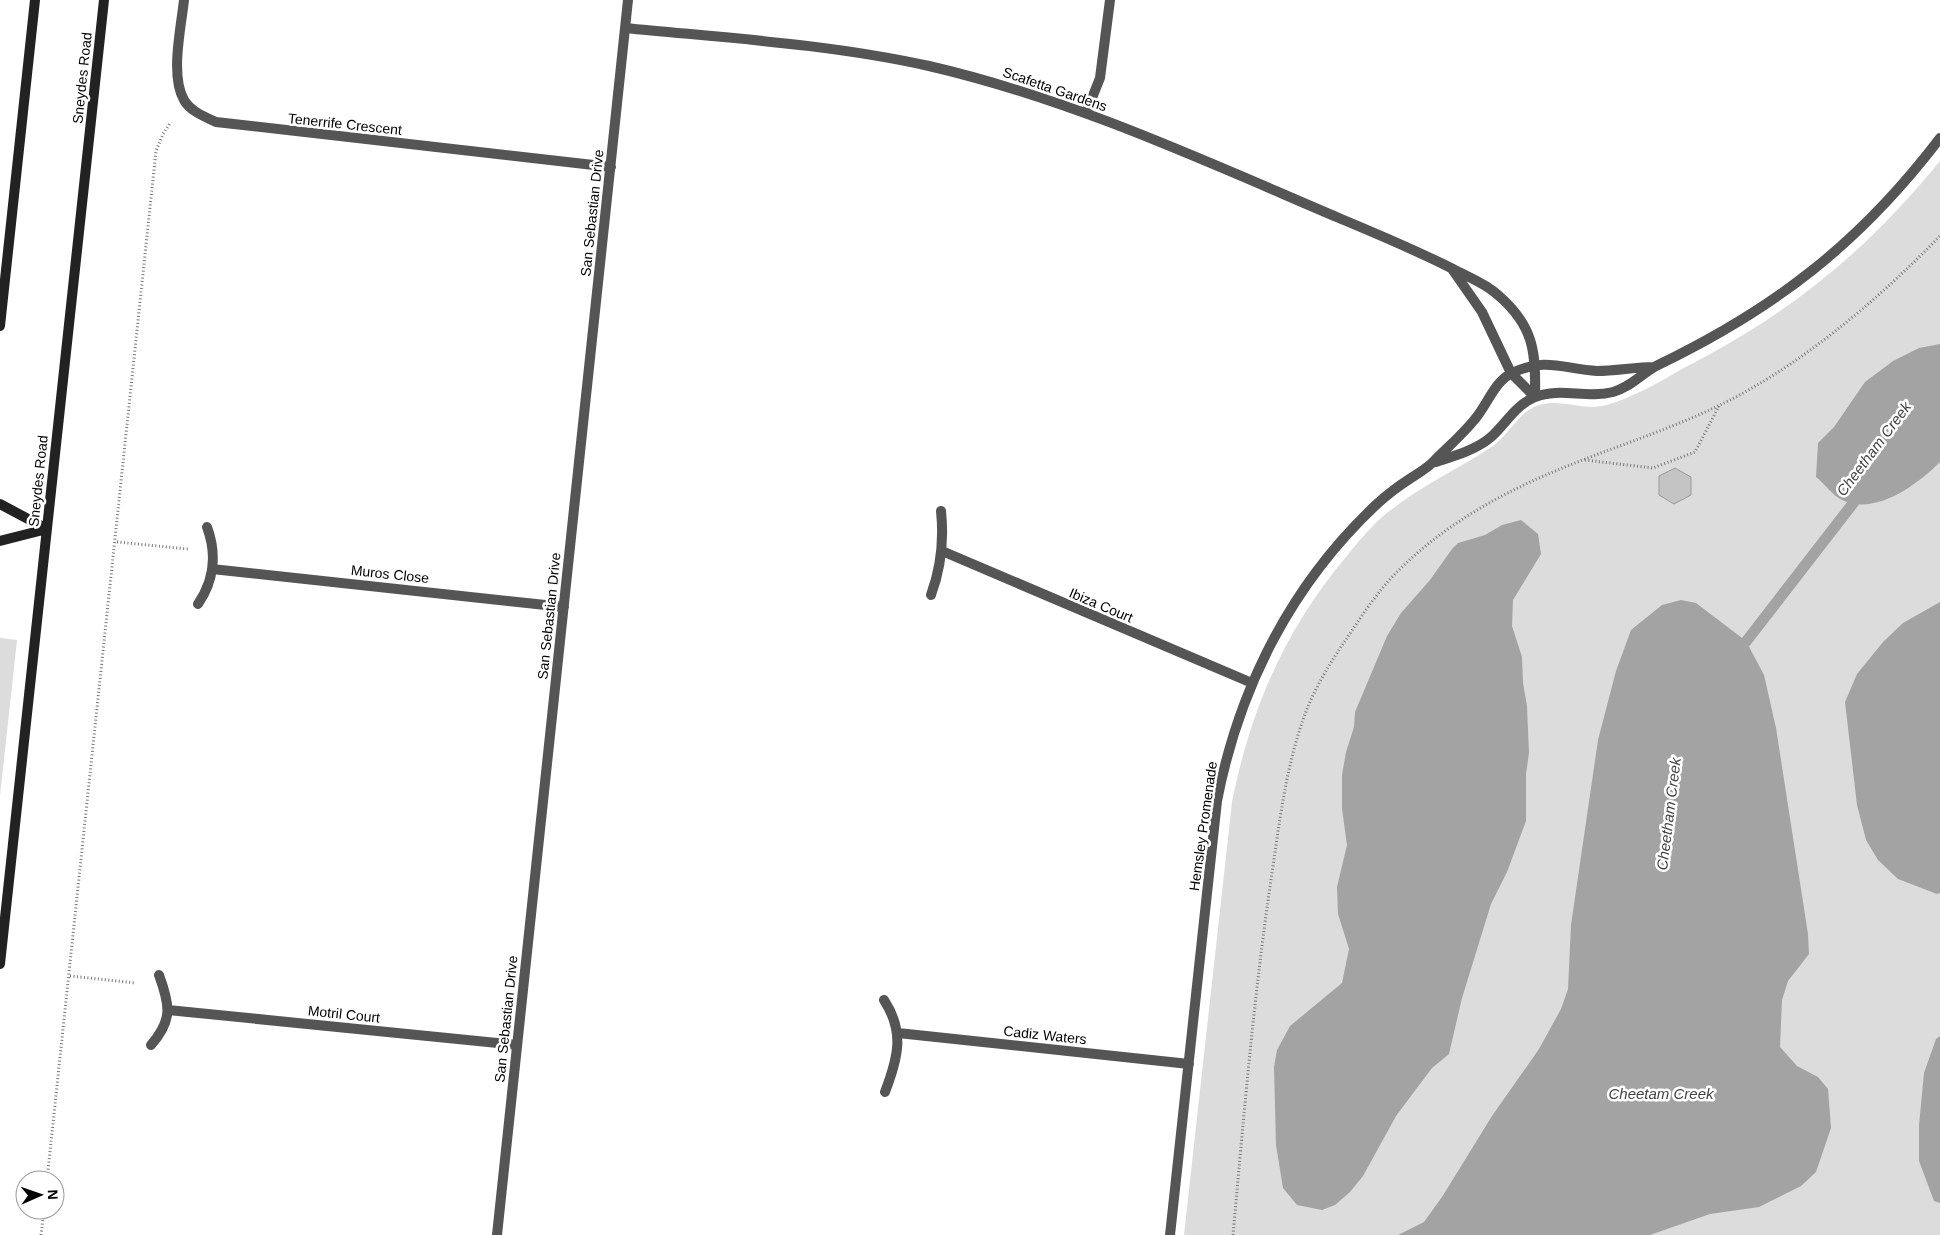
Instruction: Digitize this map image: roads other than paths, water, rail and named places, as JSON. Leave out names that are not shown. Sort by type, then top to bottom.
[{"type":"main road","points":[[0,326],[35,0]]},
{"type":"main road","name":"Sneydes Road","points":[[0,964],[104,0]]},
{"type":"main road","points":[[0,504],[47,529]]},
{"type":"main road","points":[[0,541],[47,529]]},
{"type":"street","name":"Tenerrife Crescent","points":[[184,0],[178,83],[184,102],[199,114],[216,122],[611,167]]},
{"type":"street","name":"San Sebastian Drive","points":[[497,1235],[628,0]]},
{"type":"street","points":[[1086,113],[1100,78],[1110,0]]},
{"type":"street","name":"Scafetta Gardens","points":[[625,28],[755,40],[879,57],[979,79],[1029,93],[1086,113],[1260,184],[1451,268],[1483,284],[1499,296],[1525,326],[1533,345],[1535,397]]},
{"type":"street","name":"Hemsley Promenade","points":[[1433,463],[1466,452],[1489,439],[1510,414],[1524,402],[1547,393],[1567,392],[1580,395],[1613,392],[1631,384],[1654,367],[1749,317],[1788,291],[1836,251],[1884,206],[1940,138]]},
{"type":"street","points":[[1451,268],[1482,312],[1511,373],[1535,397]]},
{"type":"street","name":"Hemsley Promenade","points":[[1170,1235],[1217,801],[1224,763],[1235,726],[1252,682],[1279,628],[1298,595],[1326,560],[1378,503],[1433,463],[1473,422],[1500,382],[1511,373],[1535,364],[1559,364],[1597,370],[1654,367]]},
{"type":"street","points":[[931,595],[942,551],[941,511]]},
{"type":"street","points":[[198,604],[210,582],[212,569],[213,553],[208,531]]},
{"type":"street","name":"Ibiza Court","points":[[942,551],[1252,682]]},
{"type":"street","name":"Muros Close","points":[[212,569],[564,607]]},
{"type":"street","points":[[151,1046],[166,1024],[168,1010],[168,999],[159,975]]},
{"type":"street","points":[[884,1000],[891,1011],[898,1033],[894,1067],[885,1092]]},
{"type":"street","name":"Motril Court","points":[[168,1010],[517,1045]]},
{"type":"street","name":"Cadiz Waters","points":[[898,1033],[1188,1064]]},
{"type":"water","points":[[1940,344],[1940,462],[1908,488],[1895,496],[1881,501],[1855,504],[1838,498],[1816,477],[1818,443],[1834,427],[1865,382],[1893,361],[1919,348]]},
{"type":"water","points":[[1521,520],[1538,534],[1541,554],[1513,600],[1512,626],[1522,657],[1523,683],[1527,706],[1529,753],[1526,774],[1526,821],[1507,872],[1491,904],[1462,998],[1449,1054],[1432,1068],[1396,1116],[1363,1176],[1350,1192],[1335,1205],[1322,1210],[1297,1205],[1283,1188],[1276,1145],[1274,1067],[1277,1050],[1290,1026],[1342,983],[1349,949],[1338,914],[1337,887],[1347,845],[1342,809],[1342,775],[1346,752],[1354,727],[1355,712],[1387,636],[1401,613],[1430,580],[1452,549],[1458,543],[1485,535],[1502,525]]},
{"type":"water","name":"Cheetam Creek","points":[[1681,600],[1696,603],[1746,641],[1764,675],[1776,728],[1808,934],[1809,954],[1788,981],[1782,1000],[1780,1047],[1797,1066],[1818,1077],[1828,1089],[1831,1128],[1816,1172],[1801,1186],[1759,1207],[1710,1214],[1650,1235],[1398,1235],[1424,1222],[1442,1197],[1492,1116],[1539,1049],[1561,1009],[1568,989],[1571,925],[1598,740],[1616,671],[1631,630],[1662,605]]},
{"type":"water","points":[[1940,602],[1940,893],[1937,894],[1898,879],[1878,860],[1866,840],[1857,805],[1845,702],[1857,674],[1883,642],[1903,623]]},
{"type":"water","points":[[1940,1036],[1940,1203],[1934,1201],[1919,1161],[1919,1125],[1924,1073],[1936,1039]]},
{"type":"waterway","name":"Cheetham Creek","points":[[1738,652],[1861,493]]}]
